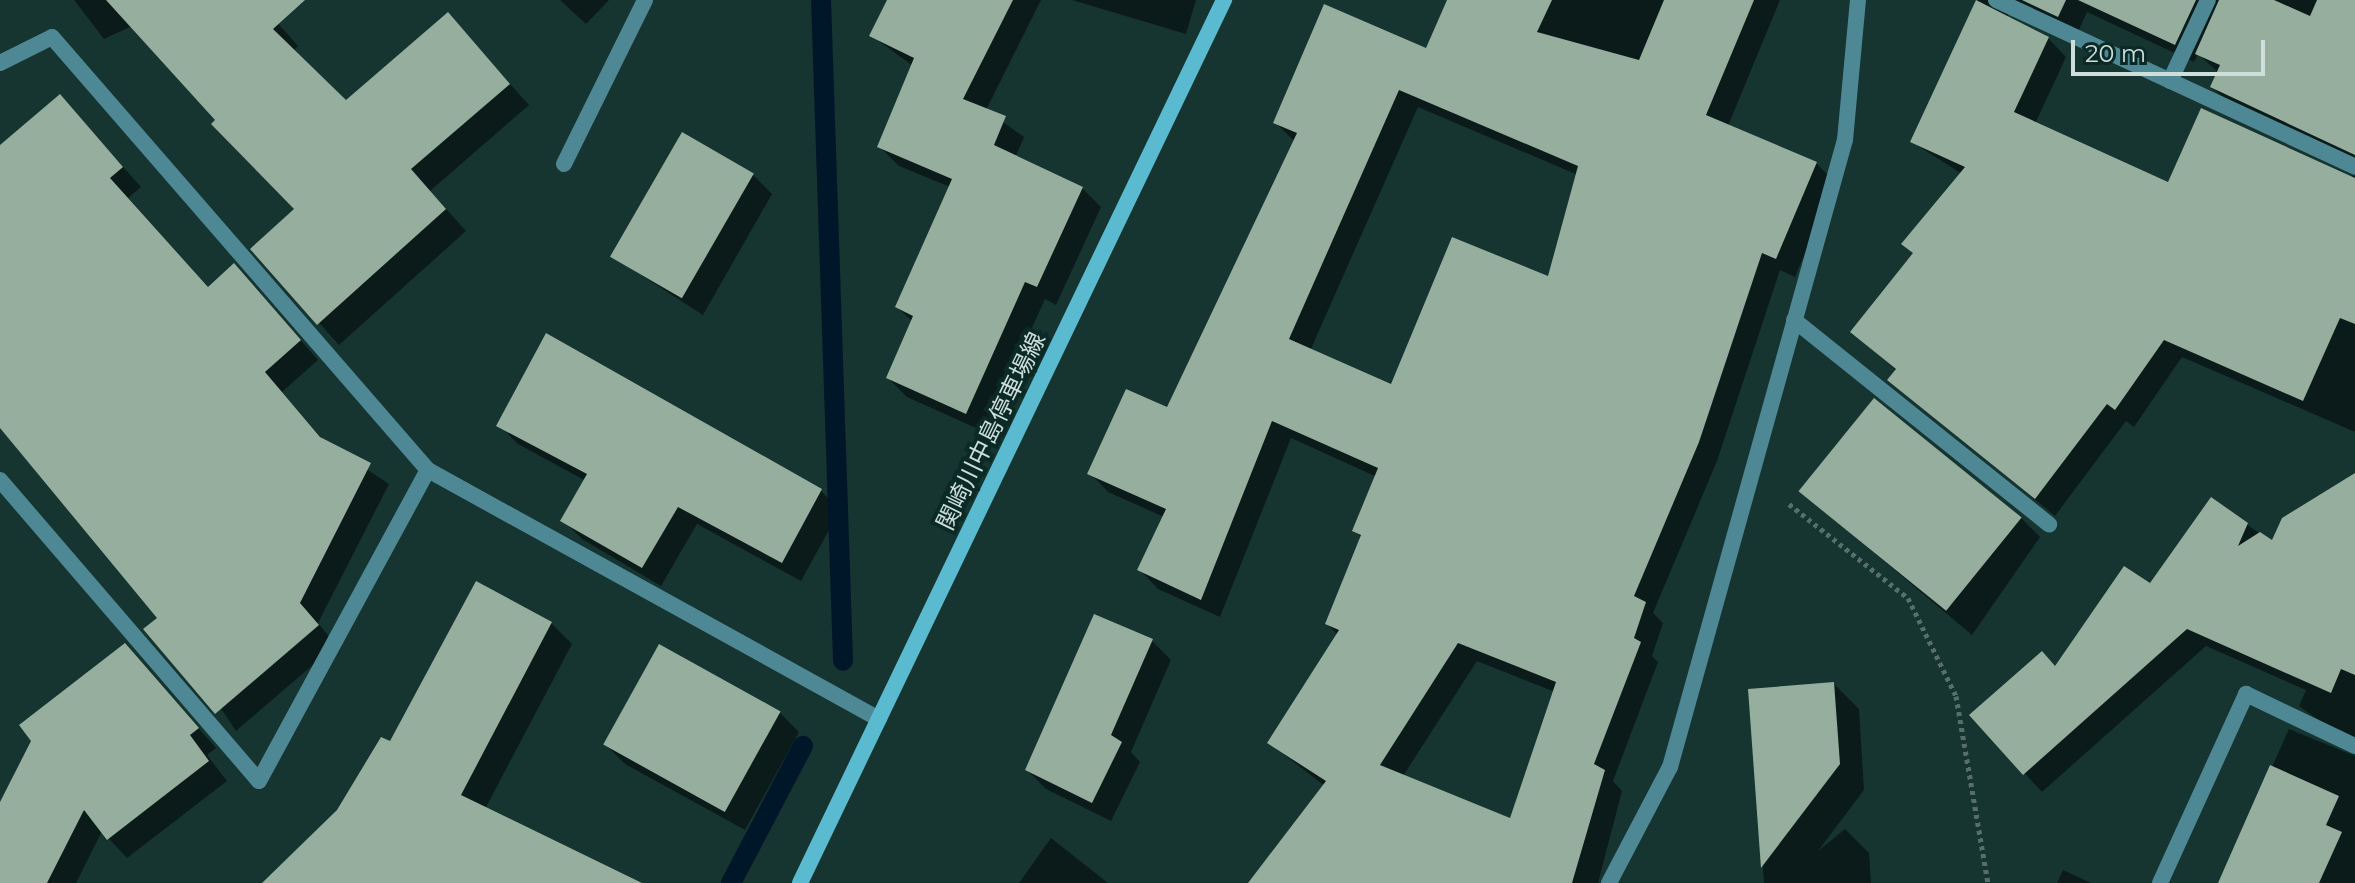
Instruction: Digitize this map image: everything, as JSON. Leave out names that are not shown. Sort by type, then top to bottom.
[{"type":"main road","name":"関崎川中島停車場線","points":[[800,883],[1224,0]]},
{"type":"street","points":[[564,164],[645,0]]},
{"type":"street","points":[[1609,883],[1670,767],[1845,140],[1858,0]]},
{"type":"street","points":[[1996,0],[2355,167]]},
{"type":"street","points":[[2170,81],[2208,0]]},
{"type":"street","points":[[0,63],[52,37],[428,470],[879,719]]},
{"type":"street","points":[[1794,320],[2049,524]]},
{"type":"street","points":[[0,480],[259,781],[428,470]]},
{"type":"street","points":[[2160,883],[2246,694],[2355,746]]},
{"type":"path","points":[[1750,474],[1908,598],[1956,696],[1988,883]]},
{"type":"building","points":[[106,0],[305,0],[273,29],[346,100],[448,12],[510,84],[411,169],[446,209],[317,325],[250,249],[294,209],[211,124],[215,120]]},
{"type":"building","points":[[887,0],[1013,0],[963,99],[1006,116],[994,145],[1083,187],[1037,287],[1025,282],[966,414],[886,378],[913,316],[895,307],[952,179],[877,147],[914,58],[869,36]]},
{"type":"building","points":[[1447,0],[1552,0],[1537,32],[1639,60],[1664,0],[1754,0],[1706,115],[1817,162],[1776,259],[1762,253],[1699,442],[1634,596],[1646,602],[1634,638],[1641,642],[1594,764],[1605,770],[1572,883],[1248,883],[1326,781],[1267,743],[1339,630],[1325,624],[1361,535],[1352,531],[1378,468],[1272,421],[1201,600],[1137,570],[1166,509],[1087,474],[1126,389],[1167,407],[1297,133],[1273,123],[1324,4],[1426,48]],"holes":[[[1399,90],[1578,166],[1548,276],[1452,237],[1391,384],[1289,339]],[[1458,643],[1556,682],[1510,818],[1380,765]]]},
{"type":"building","points":[[1976,0],[2049,37],[2014,112],[2168,182],[2201,108],[2355,178],[2355,324],[2340,318],[2303,401],[2164,340],[2115,410],[2107,404],[2035,499],[1887,380],[1896,369],[1850,332],[1913,253],[1901,244],[1965,167],[1910,142]]},
{"type":"building","points":[[2022,0],[2066,0],[2058,17]]},
{"type":"building","points":[[2078,0],[2196,0],[2175,45]]},
{"type":"building","points":[[2219,0],[2274,0],[2310,16],[2317,0],[2355,0],[2355,155],[2210,87],[2220,65],[2195,54]]},
{"type":"building","points":[[60,94],[123,167],[110,178],[208,287],[234,263],[301,340],[265,372],[320,437],[371,463],[300,603],[319,625],[215,714],[143,629],[157,618],[0,428],[0,145]]},
{"type":"building","points":[[682,132],[754,174],[682,298],[610,257]]},
{"type":"building","points":[[546,333],[822,489],[782,563],[678,507],[642,568],[560,521],[587,474],[496,426]]},
{"type":"building","points":[[1874,398],[2022,518],[1946,611],[1798,491]]},
{"type":"building","points":[[2355,473],[2355,675],[2341,669],[2331,693],[2187,629],[2023,775],[1969,715],[2042,651],[2055,666],[2124,566],[2150,583],[2211,497],[2248,523],[2238,546],[2260,532],[2272,540],[2282,518]]},
{"type":"building","points":[[476,581],[552,622],[461,795],[642,883],[262,883],[337,810],[381,737],[390,741]]},
{"type":"building","points":[[1094,614],[1153,639],[1111,735],[1122,742],[1092,803],[1025,770]]},
{"type":"building","points":[[125,643],[199,728],[190,735],[209,761],[107,840],[84,810],[47,883],[0,883],[0,802],[31,741],[19,725]]},
{"type":"building","points":[[659,644],[781,711],[725,812],[603,745]]},
{"type":"building","points":[[1834,682],[1840,764],[1761,868],[1748,689]]},
{"type":"building","points":[[2270,765],[2339,796],[2326,825],[2342,832],[2319,883],[2218,883]]},
{"type":"waterway","points":[[821,0],[843,661]]},
{"type":"waterway","points":[[731,883],[803,746]]}]
